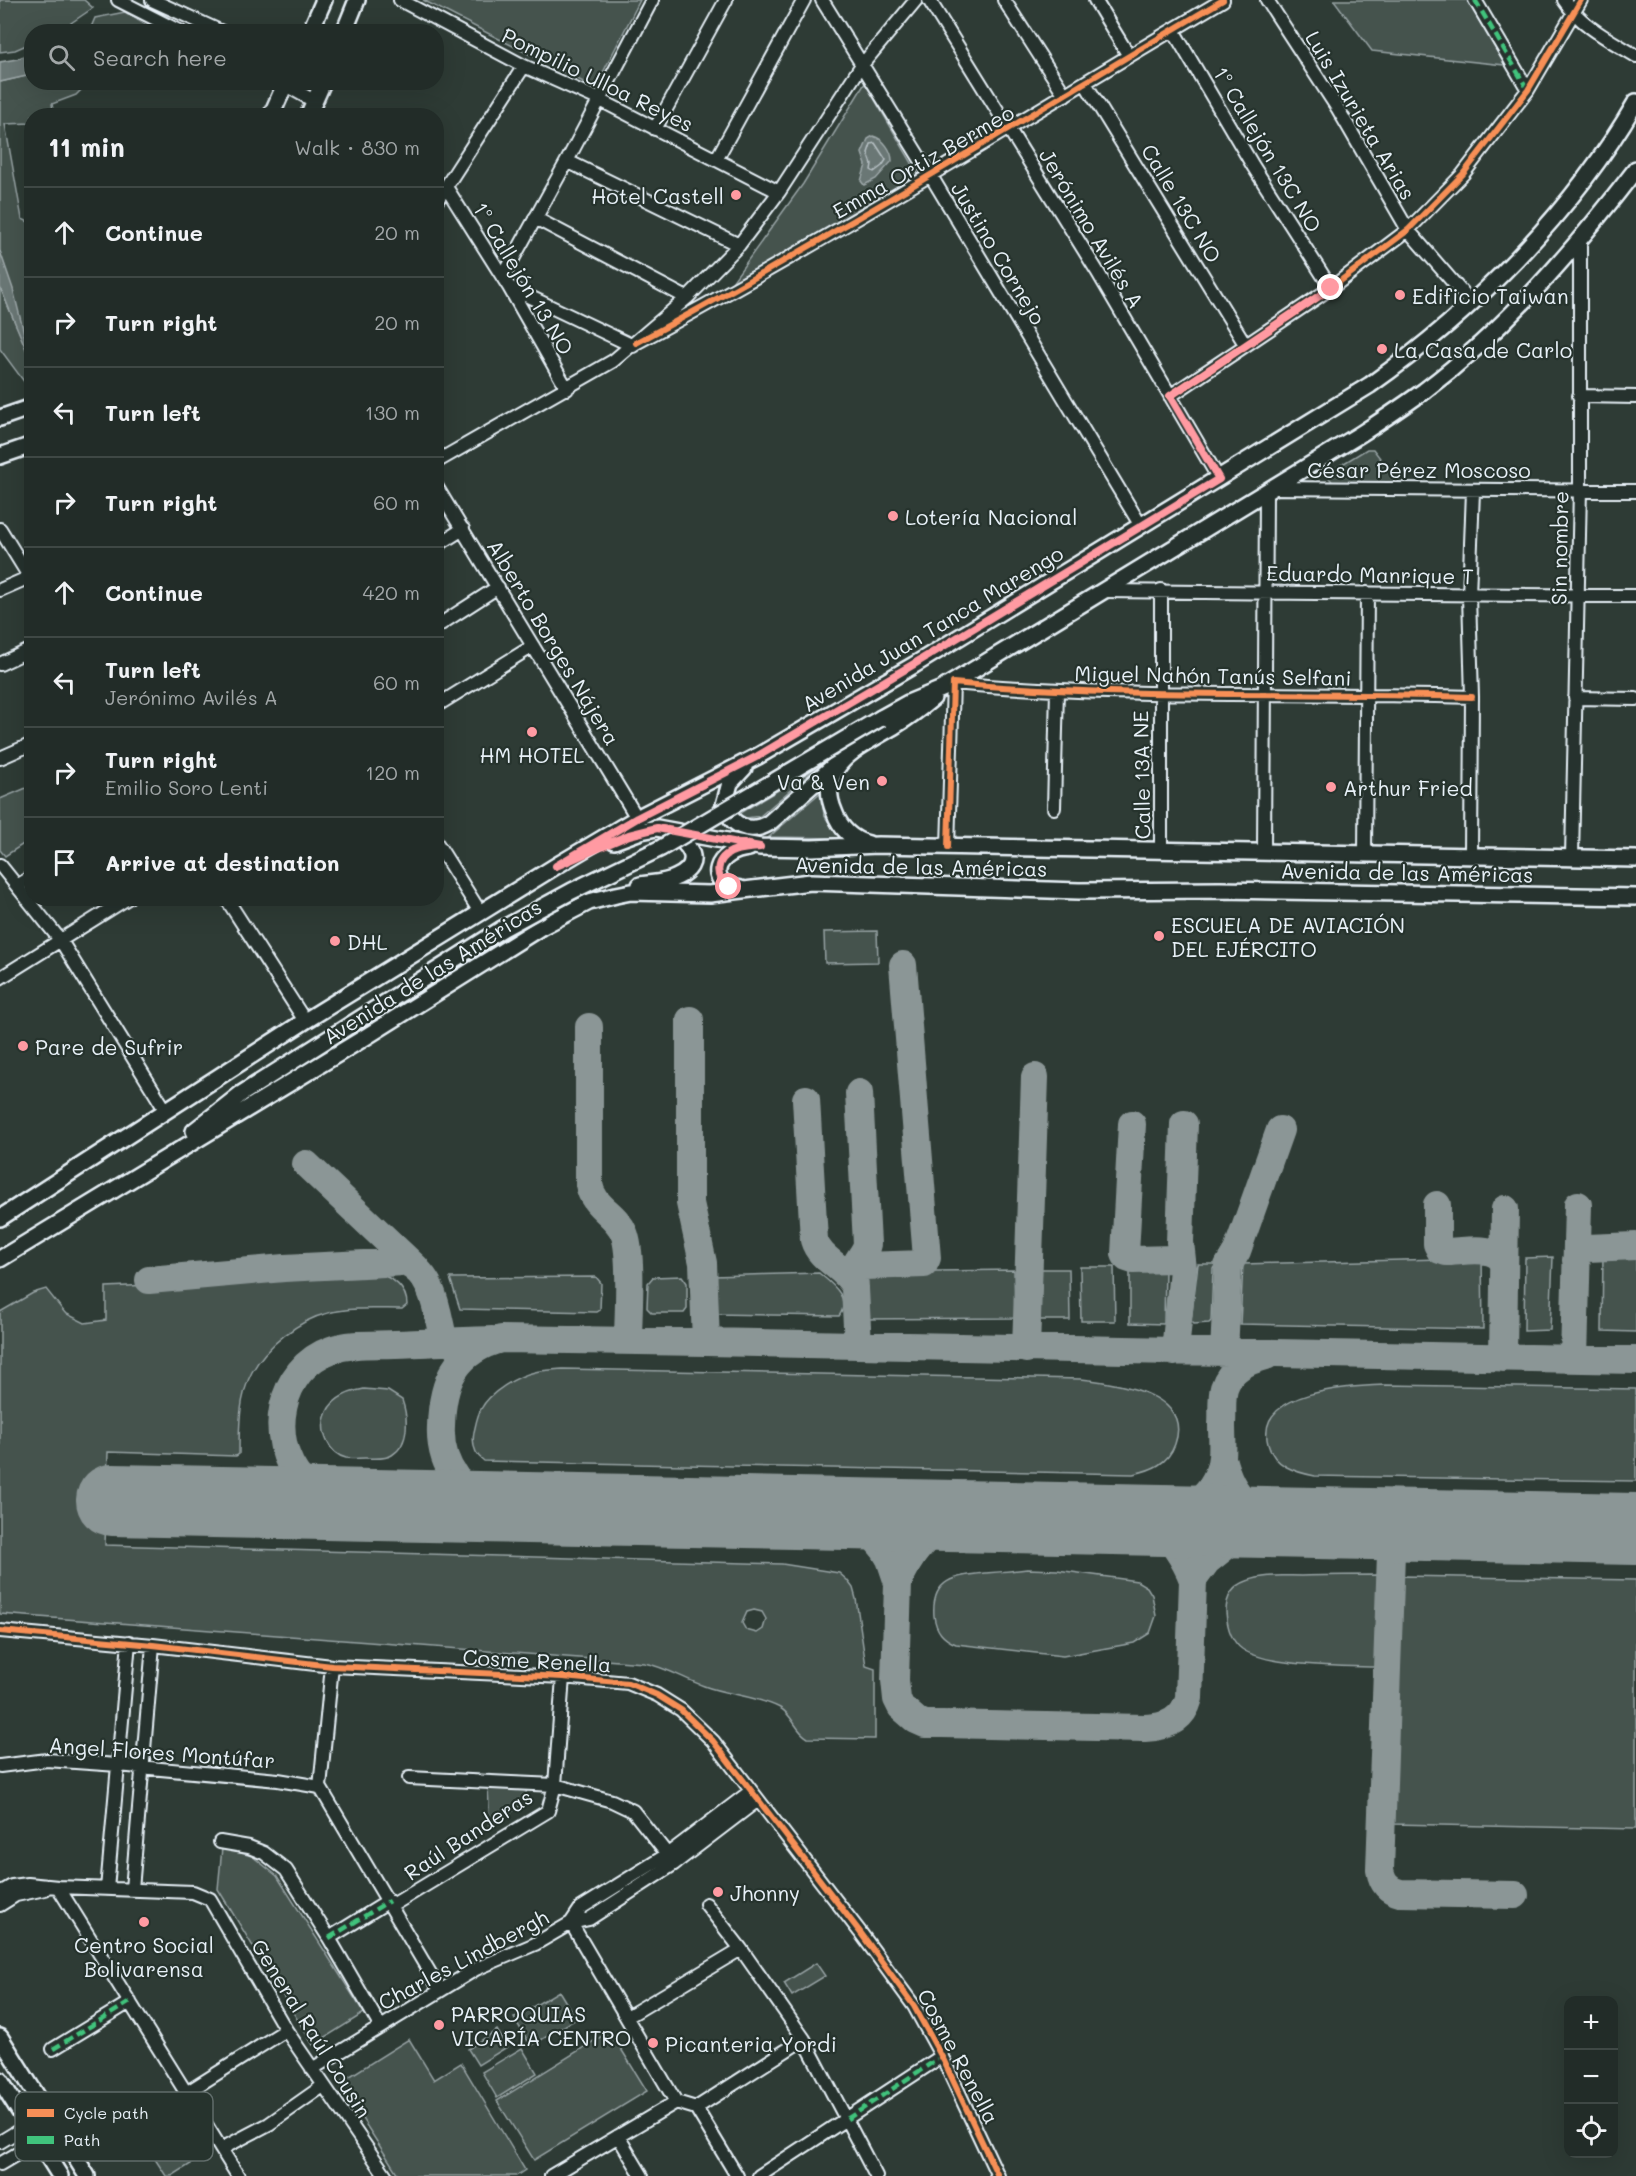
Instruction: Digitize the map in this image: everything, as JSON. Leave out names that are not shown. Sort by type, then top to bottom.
[{"type":"main road","points":[[314,24],[324,0]]},
{"type":"main road","points":[[347,24],[357,0]]},
{"type":"main road","points":[[274,108],[281,90]]},
{"type":"main road","points":[[311,108],[319,90]]},
{"type":"main road","name":"Avenida Juan Tanca Marengo","points":[[639,824],[914,664],[1378,380],[1472,303],[1514,260],[1560,208],[1605,151],[1636,102]]},
{"type":"main road","points":[[758,756],[735,775],[724,799],[730,819],[748,829],[755,829],[769,823],[849,754],[915,714],[948,686],[1359,435],[1425,390],[1496,328],[1540,284],[1580,240],[1635,171]]},
{"type":"main road","points":[[0,418],[24,410]]},
{"type":"main road","points":[[0,456],[24,448]]},
{"type":"main road","name":"Avenida de las Américas","points":[[140,1174],[241,1094],[502,929],[671,842],[881,718],[908,703],[948,686]]},
{"type":"main road","points":[[849,754],[837,766],[832,776],[831,805],[840,823],[853,837],[867,844],[878,845]]},
{"type":"main road","points":[[589,902],[613,891],[669,880],[688,869],[692,852],[684,841],[639,824]]},
{"type":"main road","name":"Avenida de las Américas","points":[[0,1218],[305,1021],[480,912],[556,866],[639,824],[760,847],[878,845],[1636,859]]},
{"type":"main road","points":[[742,890],[729,887],[720,879],[718,869],[720,862],[729,853],[760,847]]},
{"type":"main road","name":"Avenida de las Américas","points":[[2,1258],[541,927],[589,902],[631,892],[710,894],[811,882],[1079,891],[1220,890],[1636,897]]},
{"type":"main road","points":[[388,1001],[444,988]]},
{"type":"main road","points":[[0,2037],[34,2092]]},
{"type":"main road","points":[[0,2080],[15,2104]]},
{"type":"main road","points":[[51,2161],[60,2176]]},
{"type":"main road","points":[[78,2161],[87,2176]]},
{"type":"street","points":[[118,0],[165,24]]},
{"type":"street","name":"Pompilio Ulloa Reyes","points":[[400,0],[524,66],[600,100],[779,192]]},
{"type":"street","points":[[634,345],[506,282],[535,218],[652,0]]},
{"type":"street","points":[[655,129],[726,0]]},
{"type":"street","points":[[716,160],[804,0]]},
{"type":"street","name":"Justino Cornejo","points":[[822,0],[931,176],[1141,526]]},
{"type":"street","points":[[444,458],[613,361],[687,298],[739,245],[779,192],[861,66],[916,0]]},
{"type":"street","name":"Jerónimo Avilés A","points":[[928,0],[1096,271],[1219,479]]},
{"type":"street","points":[[1004,0],[1065,95]]},
{"type":"street","points":[[1095,0],[1129,56]]},
{"type":"street","name":"Emma Ortiz Bermeo","points":[[634,345],[701,309],[931,176],[1223,0]]},
{"type":"street","name":"Luis Izurieta Arias","points":[[1268,0],[1338,109],[1408,230],[1472,303]]},
{"type":"street","points":[[1475,0],[1528,90]]},
{"type":"street","points":[[1564,0],[1573,15],[1636,56]]},
{"type":"street","points":[[1170,396],[1331,288],[1408,230],[1463,174],[1528,90],[1581,0]]},
{"type":"street","points":[[144,13],[158,1]]},
{"type":"street","points":[[157,20],[158,1]]},
{"type":"street","points":[[158,1],[205,24]]},
{"type":"street","name":"1º Callejón 13C NO","points":[[1173,30],[1253,166],[1331,288]]},
{"type":"street","points":[[444,190],[524,66]]},
{"type":"street","name":"Calle 13C NO","points":[[1085,82],[1245,344]]},
{"type":"street","points":[[296,90],[314,101]]},
{"type":"street","points":[[567,161],[739,245]]},
{"type":"street","name":"1º Callejón 13 NO","points":[[446,187],[506,282],[567,389]]},
{"type":"street","points":[[535,218],[687,298]]},
{"type":"street","name":"Sin nombre","points":[[1572,857],[1580,489],[1580,240]]},
{"type":"street","points":[[1579,396],[1636,397]]},
{"type":"street","name":"César Pérez Moscoso","points":[[1270,490],[1580,489],[1636,491]]},
{"type":"street","points":[[1264,852],[1264,695],[1270,490]]},
{"type":"street","points":[[1471,855],[1473,697],[1469,596],[1473,491]]},
{"type":"street","name":"Alberto Borges Nájera","points":[[444,499],[639,824]]},
{"type":"street","points":[[0,529],[24,567]]},
{"type":"street","points":[[444,541],[463,529]]},
{"type":"street","points":[[0,590],[24,581]]},
{"type":"street","points":[[444,622],[498,587]]},
{"type":"street","name":"Calle 13A NE","points":[[1161,590],[1161,851]]},
{"type":"street","name":"Eduardo Manrique T","points":[[1104,591],[1636,596]]},
{"type":"street","points":[[1365,854],[1367,593]]},
{"type":"street","points":[[444,701],[533,646]]},
{"type":"street","points":[[0,664],[24,653]]},
{"type":"street","points":[[948,686],[948,847]]},
{"type":"street","name":"Miguel Nahón Tanús Selfani","points":[[948,686],[1160,693],[1264,695],[1367,693],[1473,697]]},
{"type":"street","points":[[1054,808],[1057,690]]},
{"type":"street","points":[[1575,698],[1636,699]]},
{"type":"street","points":[[0,758],[24,748]]},
{"type":"street","points":[[444,855],[480,912]]},
{"type":"street","points":[[0,865],[24,895]]},
{"type":"street","points":[[17,886],[24,882]]},
{"type":"street","points":[[33,906],[61,941],[166,1111]]},
{"type":"street","points":[[0,978],[116,906]]},
{"type":"street","points":[[231,906],[305,1021]]},
{"type":"street","name":"Cosme Renella","points":[[0,1632],[129,1642],[332,1666],[563,1677],[628,1683],[657,1695],[696,1724],[713,1741],[914,2006],[942,2056],[998,2176]]},
{"type":"street","points":[[107,1888],[129,1642]]},
{"type":"street","points":[[0,1893],[21,1884],[132,1889],[153,1645]]},
{"type":"street","points":[[332,1666],[320,1787],[440,1990]]},
{"type":"street","name":"Raúl Banderas","points":[[329,1938],[548,1811],[555,1785],[563,1677]]},
{"type":"street","name":"Angel Flores Montúfar","points":[[0,1767],[47,1760],[278,1779],[320,1787]]},
{"type":"street","points":[[409,1778],[555,1785],[623,1805],[633,1811],[643,1822],[671,1859]]},
{"type":"street","name":"Charles Lindbergh","points":[[312,2069],[440,1990],[476,1970],[535,1944],[571,1923],[581,1908],[671,1859],[754,1795]]},
{"type":"street","points":[[220,1842],[256,1850],[286,1870],[380,2026]]},
{"type":"street","points":[[0,1905],[24,1893],[58,1887]]},
{"type":"street","points":[[58,1887],[185,2092]]},
{"type":"street","name":"General Raúl Cousin","points":[[132,1889],[193,1892],[210,1899],[286,2030],[386,2176]]},
{"type":"street","points":[[706,1904],[741,1949],[804,2039],[876,2176]]},
{"type":"street","points":[[571,1923],[676,2102],[696,2108],[737,2176]]},
{"type":"street","points":[[627,2017],[741,1949]]},
{"type":"street","points":[[53,2049],[130,2002]]},
{"type":"street","points":[[188,2092],[286,2030]]},
{"type":"street","points":[[696,2108],[804,2039]]},
{"type":"street","points":[[759,2176],[942,2056]]},
{"type":"street","points":[[221,2149],[269,2124],[323,2086]]},
{"type":"street","points":[[551,2176],[676,2102]]},
{"type":"street","points":[[0,2142],[15,2133]]},
{"type":"street","points":[[213,2136],[238,2176]]},
{"type":"street","points":[[618,2136],[642,2176]]},
{"type":"street","points":[[0,2164],[15,2155]]},
{"type":"shaded area","points":[[0,0],[84,0],[93,8],[69,24],[24,24],[24,46],[0,52]]},
{"type":"shaded area","points":[[423,0],[640,0],[595,88]]},
{"type":"shaded area","points":[[1334,0],[1467,0],[1505,65],[1372,51]]},
{"type":"shaded area","points":[[125,12],[144,24],[92,24],[95,18]]},
{"type":"shaded area","points":[[24,77],[24,90],[81,90],[76,95],[52,104],[53,108],[24,108],[24,123],[5,124],[24,220],[24,336],[0,254],[0,82]]},
{"type":"shaded area","points":[[865,83],[919,175],[722,296],[803,184]]},
{"type":"shaded area","points":[[0,287],[24,343],[24,382],[0,349]]},
{"type":"shaded area","points":[[1367,449],[1373,449],[1400,484],[1335,485],[1326,474]]},
{"type":"shaded area","points":[[816,768],[760,816],[746,818],[738,814]]},
{"type":"shaded area","points":[[24,789],[24,844],[5,856],[0,850],[0,799]]},
{"type":"shaded area","points":[[821,792],[824,815],[839,838],[769,837]]},
{"type":"shaded area","points":[[877,931],[878,962],[825,963],[824,932]]},
{"type":"shaded area","points":[[1603,1254],[1636,1254],[1636,1332],[1602,1331]]},
{"type":"shaded area","points":[[1553,1257],[1550,1330],[1524,1331],[1525,1258]]},
{"type":"shaded area","points":[[1482,1258],[1483,1329],[1240,1324],[1243,1264]]},
{"type":"shaded area","points":[[1198,1264],[1216,1264],[1213,1269],[1211,1321],[1194,1324],[1191,1321]]},
{"type":"shaded area","points":[[1080,1267],[1114,1267],[1115,1321],[1081,1321]]},
{"type":"shaded area","points":[[1130,1267],[1165,1268],[1164,1324],[1130,1323]]},
{"type":"shaded area","points":[[1038,1269],[1069,1269],[1070,1320],[1038,1320]]},
{"type":"shaded area","points":[[1014,1270],[1015,1318],[860,1319],[860,1272]]},
{"type":"shaded area","points":[[819,1273],[842,1297],[843,1303],[839,1316],[716,1314],[714,1276]]},
{"type":"shaded area","points":[[377,1275],[398,1284],[405,1294],[407,1305],[402,1309],[355,1309],[328,1313],[317,1316],[284,1335],[258,1362],[244,1391],[239,1454],[236,1456],[108,1452],[105,1545],[782,1564],[839,1573],[853,1588],[866,1666],[875,1669],[875,1739],[808,1738],[780,1708],[704,1686],[660,1667],[644,1663],[0,1614],[0,1312],[33,1293],[46,1289],[65,1313],[85,1323],[106,1320],[106,1287]],"holes":[[[754,1610],[762,1612],[766,1619],[763,1629],[757,1633],[746,1630],[742,1623],[747,1612]]]},
{"type":"shaded area","points":[[682,1276],[687,1283],[687,1309],[684,1313],[652,1313],[647,1308],[648,1283],[653,1277]]},
{"type":"shaded area","points":[[596,1277],[601,1283],[600,1310],[597,1312],[460,1309],[450,1278]]},
{"type":"shaded area","points":[[563,1369],[1081,1379],[1131,1388],[1148,1394],[1162,1402],[1173,1413],[1178,1427],[1175,1444],[1168,1457],[1153,1468],[1133,1474],[484,1461],[478,1455],[473,1440],[477,1420],[485,1403],[512,1381],[528,1374]]},
{"type":"shaded area","points":[[1385,1385],[1636,1389],[1636,1481],[1315,1476],[1286,1467],[1271,1452],[1268,1444],[1268,1426],[1276,1412],[1290,1402],[1330,1390]]},
{"type":"shaded area","points":[[364,1389],[388,1391],[402,1400],[406,1414],[405,1437],[398,1450],[389,1457],[346,1458],[335,1452],[327,1442],[324,1423],[331,1405],[346,1394]]},
{"type":"shaded area","points":[[1027,1569],[1057,1570],[1137,1581],[1147,1587],[1152,1595],[1156,1616],[1150,1633],[1134,1643],[1063,1656],[956,1644],[941,1634],[936,1626],[934,1603],[941,1586],[948,1581],[965,1576]]},
{"type":"shaded area","points":[[1379,1575],[1376,1667],[1326,1666],[1269,1659],[1242,1649],[1230,1632],[1226,1612],[1227,1602],[1234,1589],[1247,1581],[1274,1576]]},
{"type":"shaded area","points":[[1401,1576],[1636,1580],[1636,1829],[1393,1824]]},
{"type":"shaded area","points":[[488,1788],[527,1788],[524,1804],[490,1825]]},
{"type":"shaded area","points":[[222,1848],[252,1856],[277,1876],[364,2013],[313,2045],[218,1889]]},
{"type":"shaded area","points":[[816,1963],[825,1976],[792,1996],[784,1983]]},
{"type":"shaded area","points":[[559,1991],[576,2019],[531,2046],[514,2018]]},
{"type":"shaded area","points":[[497,2030],[507,2047],[478,2065],[468,2049]]},
{"type":"shaded area","points":[[610,2031],[647,2091],[534,2160],[497,2101]]},
{"type":"shaded area","points":[[409,2039],[434,2080],[461,2063],[525,2170],[516,2176],[399,2176],[339,2083]]},
{"type":"shaded area","points":[[522,2048],[537,2073],[497,2098],[482,2072]]},
{"type":"shaded area","points":[[156,2161],[195,2161],[172,2176],[166,2176]]},
{"type":"water","points":[[24,56],[24,77],[0,82],[0,62]]},
{"type":"water","points":[[873,136],[887,146],[892,161],[876,179],[864,185],[861,181],[866,165],[862,153],[868,139]]},
{"type":"water","points":[[0,251],[13,289],[24,333],[24,344],[0,287]]},
{"type":"taxiway","points":[[854,1274],[864,1266],[924,1264],[927,1258],[903,965]]},
{"type":"taxiway","points":[[690,1020],[690,1203],[703,1263],[706,1342]]},
{"type":"taxiway","points":[[589,1027],[589,1184],[599,1205],[620,1226],[627,1243],[628,1341]]},
{"type":"taxiway","points":[[1026,1349],[1035,1077]]},
{"type":"taxiway","points":[[858,1345],[854,1270],[867,1244],[859,1093]]},
{"type":"taxiway","points":[[806,1099],[814,1240],[827,1259],[846,1274],[855,1287]]},
{"type":"taxiway","points":[[1132,1124],[1125,1254],[1127,1258],[1133,1260],[1174,1259],[1179,1261],[1183,1267]]},
{"type":"taxiway","points":[[1175,1352],[1183,1269],[1180,1242],[1184,1124]]},
{"type":"taxiway","points":[[1224,1353],[1228,1266],[1237,1251],[1280,1130]]},
{"type":"taxiway","points":[[306,1164],[416,1268]]},
{"type":"taxiway","points":[[1437,1205],[1437,1244],[1440,1250],[1446,1252],[1488,1251],[1501,1258],[1504,1265]]},
{"type":"taxiway","points":[[1574,1359],[1578,1205]]},
{"type":"taxiway","points":[[1503,1358],[1505,1209]]},
{"type":"taxiway","points":[[1576,1260],[1579,1253],[1587,1248],[1636,1246]]},
{"type":"taxiway","points":[[149,1280],[284,1268],[404,1262],[414,1268],[428,1285],[433,1296],[444,1342]]},
{"type":"taxiway","points":[[517,1508],[484,1499],[462,1485],[448,1466],[441,1440],[444,1396],[454,1370],[472,1351],[501,1339],[1636,1360]]},
{"type":"taxiway","points":[[350,1505],[330,1499],[311,1489],[301,1480],[290,1464],[281,1426],[283,1407],[289,1388],[299,1372],[313,1359],[346,1346],[492,1340]]},
{"type":"taxiway","points":[[1152,1520],[1177,1513],[1188,1507],[1207,1492],[1214,1482],[1222,1457],[1224,1388],[1230,1376],[1240,1367],[1266,1356]]},
{"type":"taxiway","points":[[1222,1458],[1231,1484],[1245,1502],[1265,1515],[1291,1523]]},
{"type":"taxiway","points":[[855,1514],[890,1559],[898,1583],[895,1680],[897,1699],[901,1707],[916,1720],[925,1724],[1145,1728],[1173,1721],[1183,1712],[1189,1698],[1193,1580],[1207,1561],[1256,1522]]},
{"type":"taxiway","points":[[898,1583],[914,1553],[935,1530],[953,1516]]},
{"type":"taxiway","points":[[1152,1520],[1176,1548],[1193,1580]]},
{"type":"taxiway","points":[[1392,1525],[1380,1870],[1382,1878],[1388,1888],[1400,1893],[1515,1895]]},
{"type":"runway","points":[[112,1500],[1636,1529]]},
{"type":"marked path","points":[[1475,0],[1528,90]]},
{"type":"marked path","points":[[329,1938],[389,1901]]},
{"type":"marked path","points":[[53,2049],[130,2002]]},
{"type":"marked path","points":[[847,2119],[942,2056]]},
{"type":"cycle path","points":[[636,343],[858,218],[1223,0]]},
{"type":"cycle path","points":[[1170,396],[1331,288],[1408,230],[1463,174],[1528,90],[1581,0]]},
{"type":"cycle path","points":[[948,847],[953,683],[1148,693],[1472,697]]},
{"type":"cycle path","points":[[0,1631],[153,1645],[332,1666],[563,1677],[628,1683],[657,1695],[681,1710],[713,1741],[914,2006],[944,2061],[998,2176]]},
{"type":"place","name":"Hotel Castell","points":[[736,195]]},
{"type":"place","name":"Edificio Taiwan","points":[[1400,295]]},
{"type":"place","name":"La Casa de Carlo","points":[[1382,349]]},
{"type":"place","name":"Lotería Nacional","points":[[893,516]]},
{"type":"place","name":"HM HOTEL","points":[[532,732]]},
{"type":"place","name":"Va & Ven","points":[[882,781]]},
{"type":"place","name":"Arthur Fried","points":[[1331,787]]},
{"type":"place","name":"ESCUELA DE AVIACIÓN DEL EJÉRCITO","points":[[1159,936]]},
{"type":"place","name":"DHL","points":[[335,941]]},
{"type":"place","name":"Pare de Sufrir","points":[[23,1046]]},
{"type":"place","name":"Jhonny","points":[[718,1892]]},
{"type":"place","name":"Centro Social Bolivarensa","points":[[144,1922]]},
{"type":"place","name":"PARROQUIAS VICARÍA CENTRO","points":[[439,2025]]},
{"type":"place","name":"Picanteria Yordi","points":[[653,2043]]},
{"type":"route","points":[[729,887],[720,879],[718,873],[723,858],[735,851],[760,847],[657,828],[629,835],[556,866],[637,818],[758,756],[1219,479],[1170,396],[1331,288]]}]
